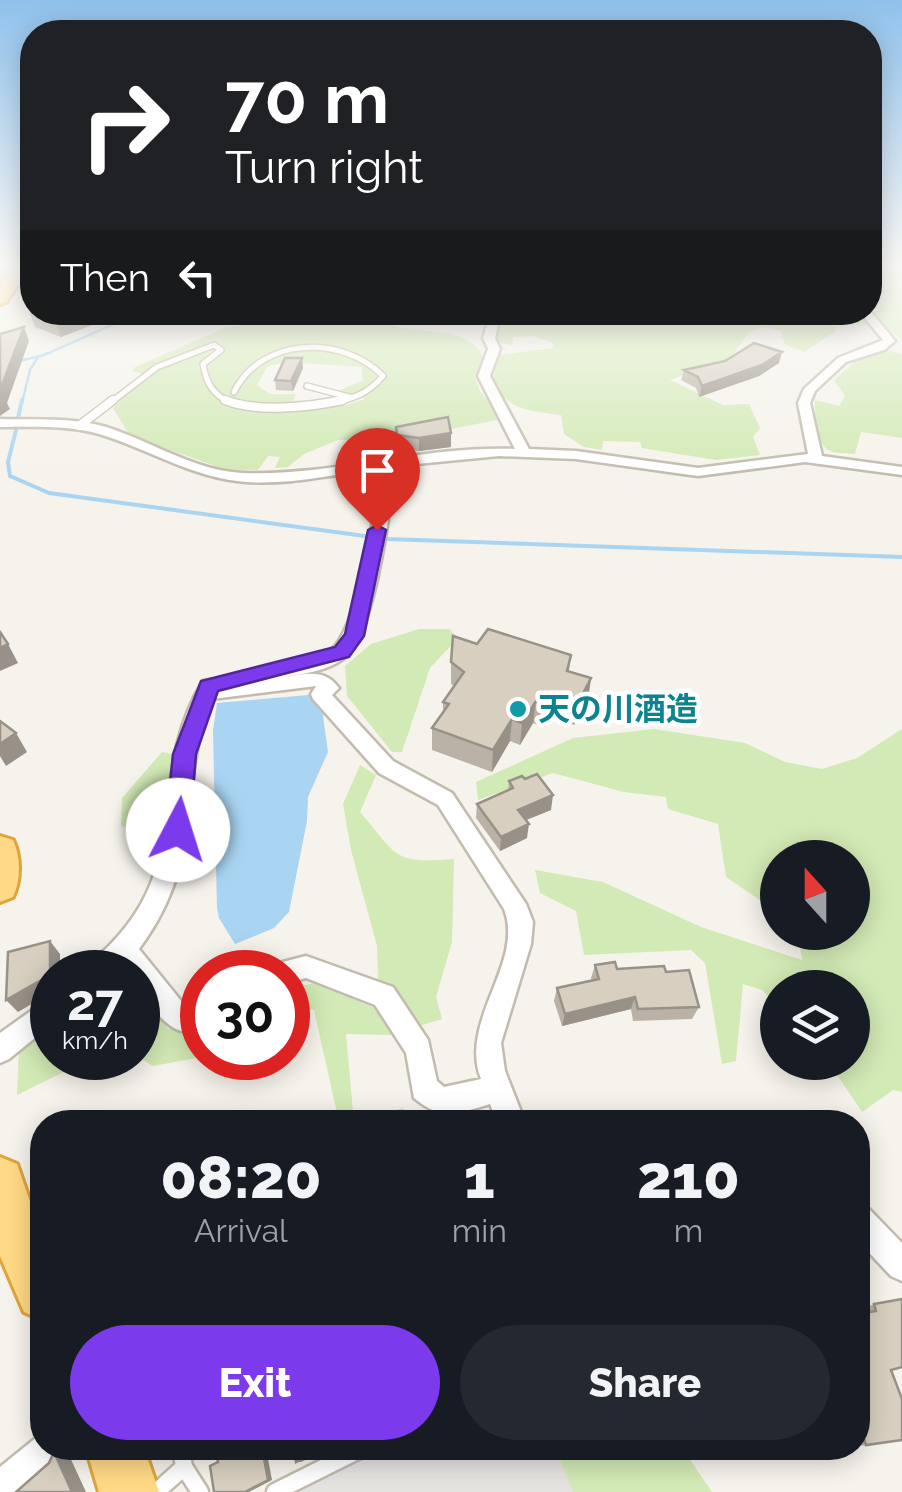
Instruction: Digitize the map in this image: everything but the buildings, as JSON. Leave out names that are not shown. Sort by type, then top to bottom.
[{"type":"highway","points":[[0,851],[0,886]]},
{"type":"highway","points":[[0,1181],[30,1266]]},
{"type":"highway","points":[[119,1460],[128,1492]]},
{"type":"street","points":[[488,339],[494,350],[484,376],[524,453]]},
{"type":"street","points":[[816,459],[804,403],[810,389],[842,360],[895,340]]},
{"type":"street","points":[[0,423],[79,426],[116,435],[204,470],[238,477],[280,477],[454,454],[524,453],[576,455],[698,472],[816,459],[902,472]]},
{"type":"street","points":[[180,1018],[124,948],[150,917],[166,879],[178,830],[184,754],[205,693],[209,686],[342,652],[354,636],[390,462]]},
{"type":"street","points":[[205,693],[320,679],[330,688],[320,694],[386,767],[444,799],[499,878],[520,922],[519,944],[488,1043],[497,1088],[507,1110]]},
{"type":"street","points":[[310,968],[384,996],[420,1049],[424,1088],[440,1100],[460,1099],[497,1088]]},
{"type":"street","points":[[0,1050],[30,1026]]},
{"type":"street","points":[[870,1232],[902,1265]]},
{"type":"street","points":[[0,1492],[35,1460]]},
{"type":"lane","points":[[79,426],[116,401],[158,363],[214,345],[222,350],[202,364],[209,389],[227,402],[276,404],[355,399],[380,384],[381,372],[364,360],[324,348],[273,353],[253,361],[238,377],[234,392]]},
{"type":"lane","points":[[307,386],[355,399]]},
{"type":"lane","points":[[156,1492],[180,1460]]},
{"type":"lane","points":[[184,1460],[200,1492]]},
{"type":"lane","points":[[275,1492],[340,1460]]},
{"type":"green space","points":[[200,339],[463,339],[483,356],[475,377],[480,391],[502,419],[401,439],[338,440],[304,454],[288,467],[275,468],[280,457],[268,456],[258,470],[227,470],[130,436],[113,408],[146,375],[132,371]],"holes":[[[284,362],[362,367],[363,380],[338,391],[365,399],[343,406],[290,407],[296,394],[270,394],[257,385],[267,367]]]},
{"type":"green space","points":[[497,339],[513,339],[512,345],[499,343]]},
{"type":"green space","points":[[541,339],[744,339],[728,362],[751,378],[749,381],[705,367],[670,380],[723,405],[749,404],[760,428],[753,437],[760,455],[716,460],[642,448],[640,442],[603,441],[602,450],[584,447],[564,434],[561,415],[511,403],[494,377],[499,355],[554,348]]},
{"type":"green space","points":[[783,339],[825,339],[804,352],[785,344]]},
{"type":"green space","points":[[887,350],[902,354],[902,438],[861,432],[855,454],[828,450],[819,435],[815,400],[839,406],[845,396],[834,380],[856,361]]},
{"type":"green space","points":[[419,629],[449,629],[458,638],[430,668],[402,752],[392,752],[347,696],[345,666],[371,644]]},
{"type":"green space","points":[[654,729],[745,743],[785,762],[822,769],[857,758],[902,729],[902,1092],[893,1090],[861,1110],[840,1080],[870,1080],[870,970],[760,970],[760,989],[743,984],[736,1061],[722,1064],[705,963],[691,950],[584,955],[576,911],[540,893],[535,870],[603,882],[701,927],[760,946],[760,950],[802,960],[801,950],[870,950],[870,840],[760,840],[760,900],[726,877],[718,824],[668,809],[666,797],[624,792],[553,773],[478,800],[476,782],[573,738]]},
{"type":"green space","points":[[162,752],[178,755],[167,830],[147,832],[121,826],[122,798]]},
{"type":"green space","points":[[360,765],[376,775],[360,812],[390,848],[418,860],[454,859],[452,942],[436,997],[442,1019],[390,1035],[346,1034],[353,1110],[336,1110],[314,1010],[310,1010],[310,984],[316,983],[379,1010],[377,946],[343,804]]},
{"type":"green space","points":[[160,1019],[168,1029],[180,1027],[180,1061],[160,1065]]},
{"type":"green space","points":[[30,1039],[30,1080],[48,1080],[17,1095],[19,1047]]},
{"type":"green space","points":[[560,1460],[690,1460],[712,1492],[572,1492]]},
{"type":"shaded area","points":[[336,1460],[560,1460],[573,1492],[289,1492]]},
{"type":"water","points":[[320,694],[328,752],[308,797],[289,912],[274,928],[235,944],[217,908],[213,731],[217,703]]},
{"type":"waterway","points":[[19,361],[81,339]]},
{"type":"waterway","points":[[22,403],[30,370],[38,357]]},
{"type":"waterway","points":[[18,418],[22,400]]},
{"type":"waterway","points":[[17,426],[8,462],[10,476],[49,493],[387,539],[902,557]]},
{"type":"place","name":"天の川酒造","points":[[518,709]]},
{"type":"route","points":[[178,830],[184,754],[209,686],[342,652],[354,636],[377,530]]}]
